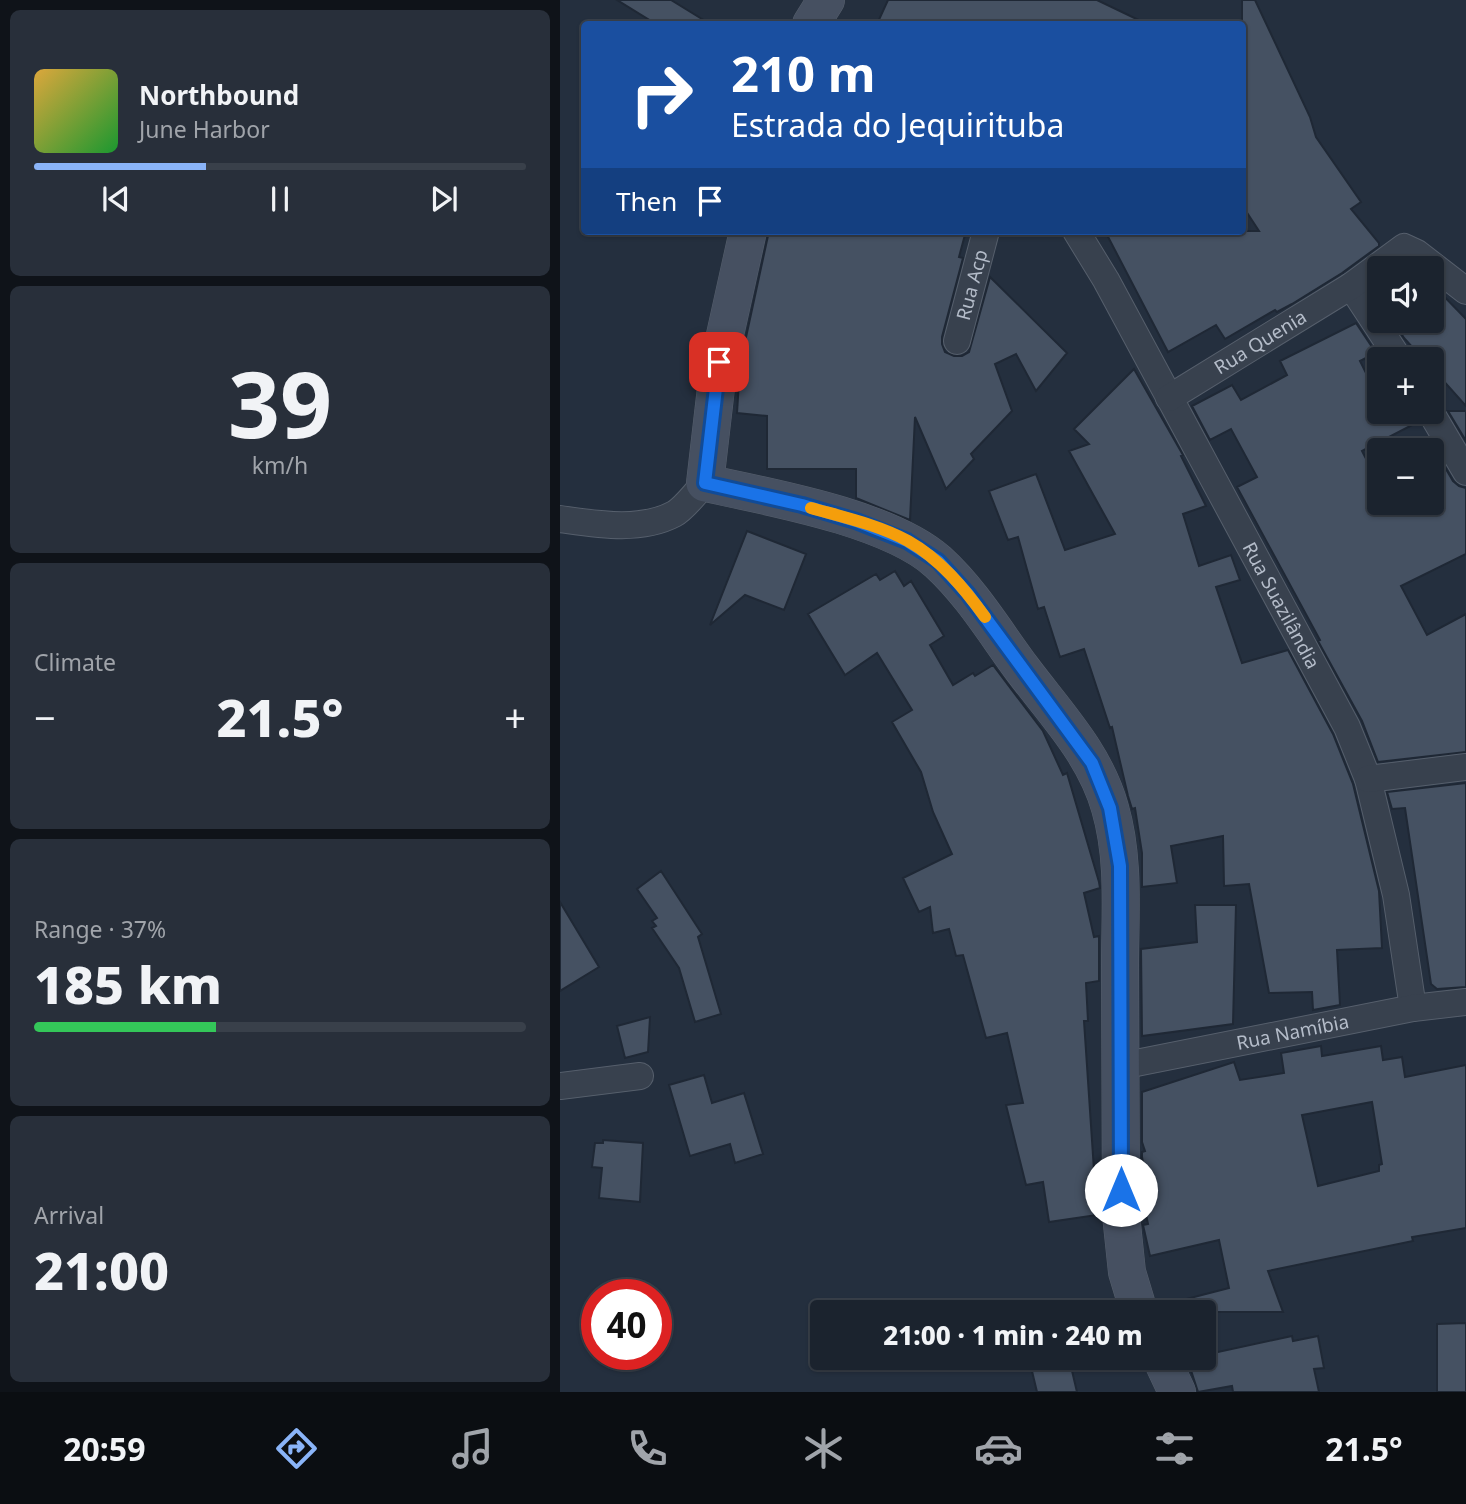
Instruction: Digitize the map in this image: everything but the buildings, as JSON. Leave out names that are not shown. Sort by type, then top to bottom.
[{"type":"street","points":[[813,21],[826,0]]},
{"type":"street","points":[[560,519],[611,525],[646,523],[675,513],[705,483],[719,362],[747,235]]},
{"type":"street","name":"Rua Acp","points":[[957,341],[985,235]]},
{"type":"street","name":"Rua Suazilândia","points":[[1079,235],[1107,280],[1347,727],[1368,779],[1396,895],[1413,1008]]},
{"type":"street","name":"Rua Quenia","points":[[1169,398],[1350,286],[1404,247],[1410,248],[1466,291]]},
{"type":"street","points":[[1350,286],[1391,347]]},
{"type":"street","points":[[1438,424],[1466,472]]},
{"type":"street","points":[[705,483],[802,505],[856,521],[907,541],[938,561],[968,594],[1092,763],[1110,808],[1120,866],[1121,1215],[1127,1272],[1135,1300]]},
{"type":"street","points":[[1368,779],[1466,767]]},
{"type":"street","name":"Rua Namíbia","points":[[1121,1066],[1413,1008],[1466,1002]]},
{"type":"street","points":[[560,1086],[640,1076]]},
{"type":"street","points":[[1167,1370],[1177,1392]]},
{"type":"slow traffic","points":[[811,508],[856,521],[907,541],[938,561],[985,617]]},
{"type":"route","points":[[719,362],[705,483],[802,505],[856,521],[907,541],[938,561],[968,594],[1092,763],[1110,808],[1120,866],[1121,1190]]}]
